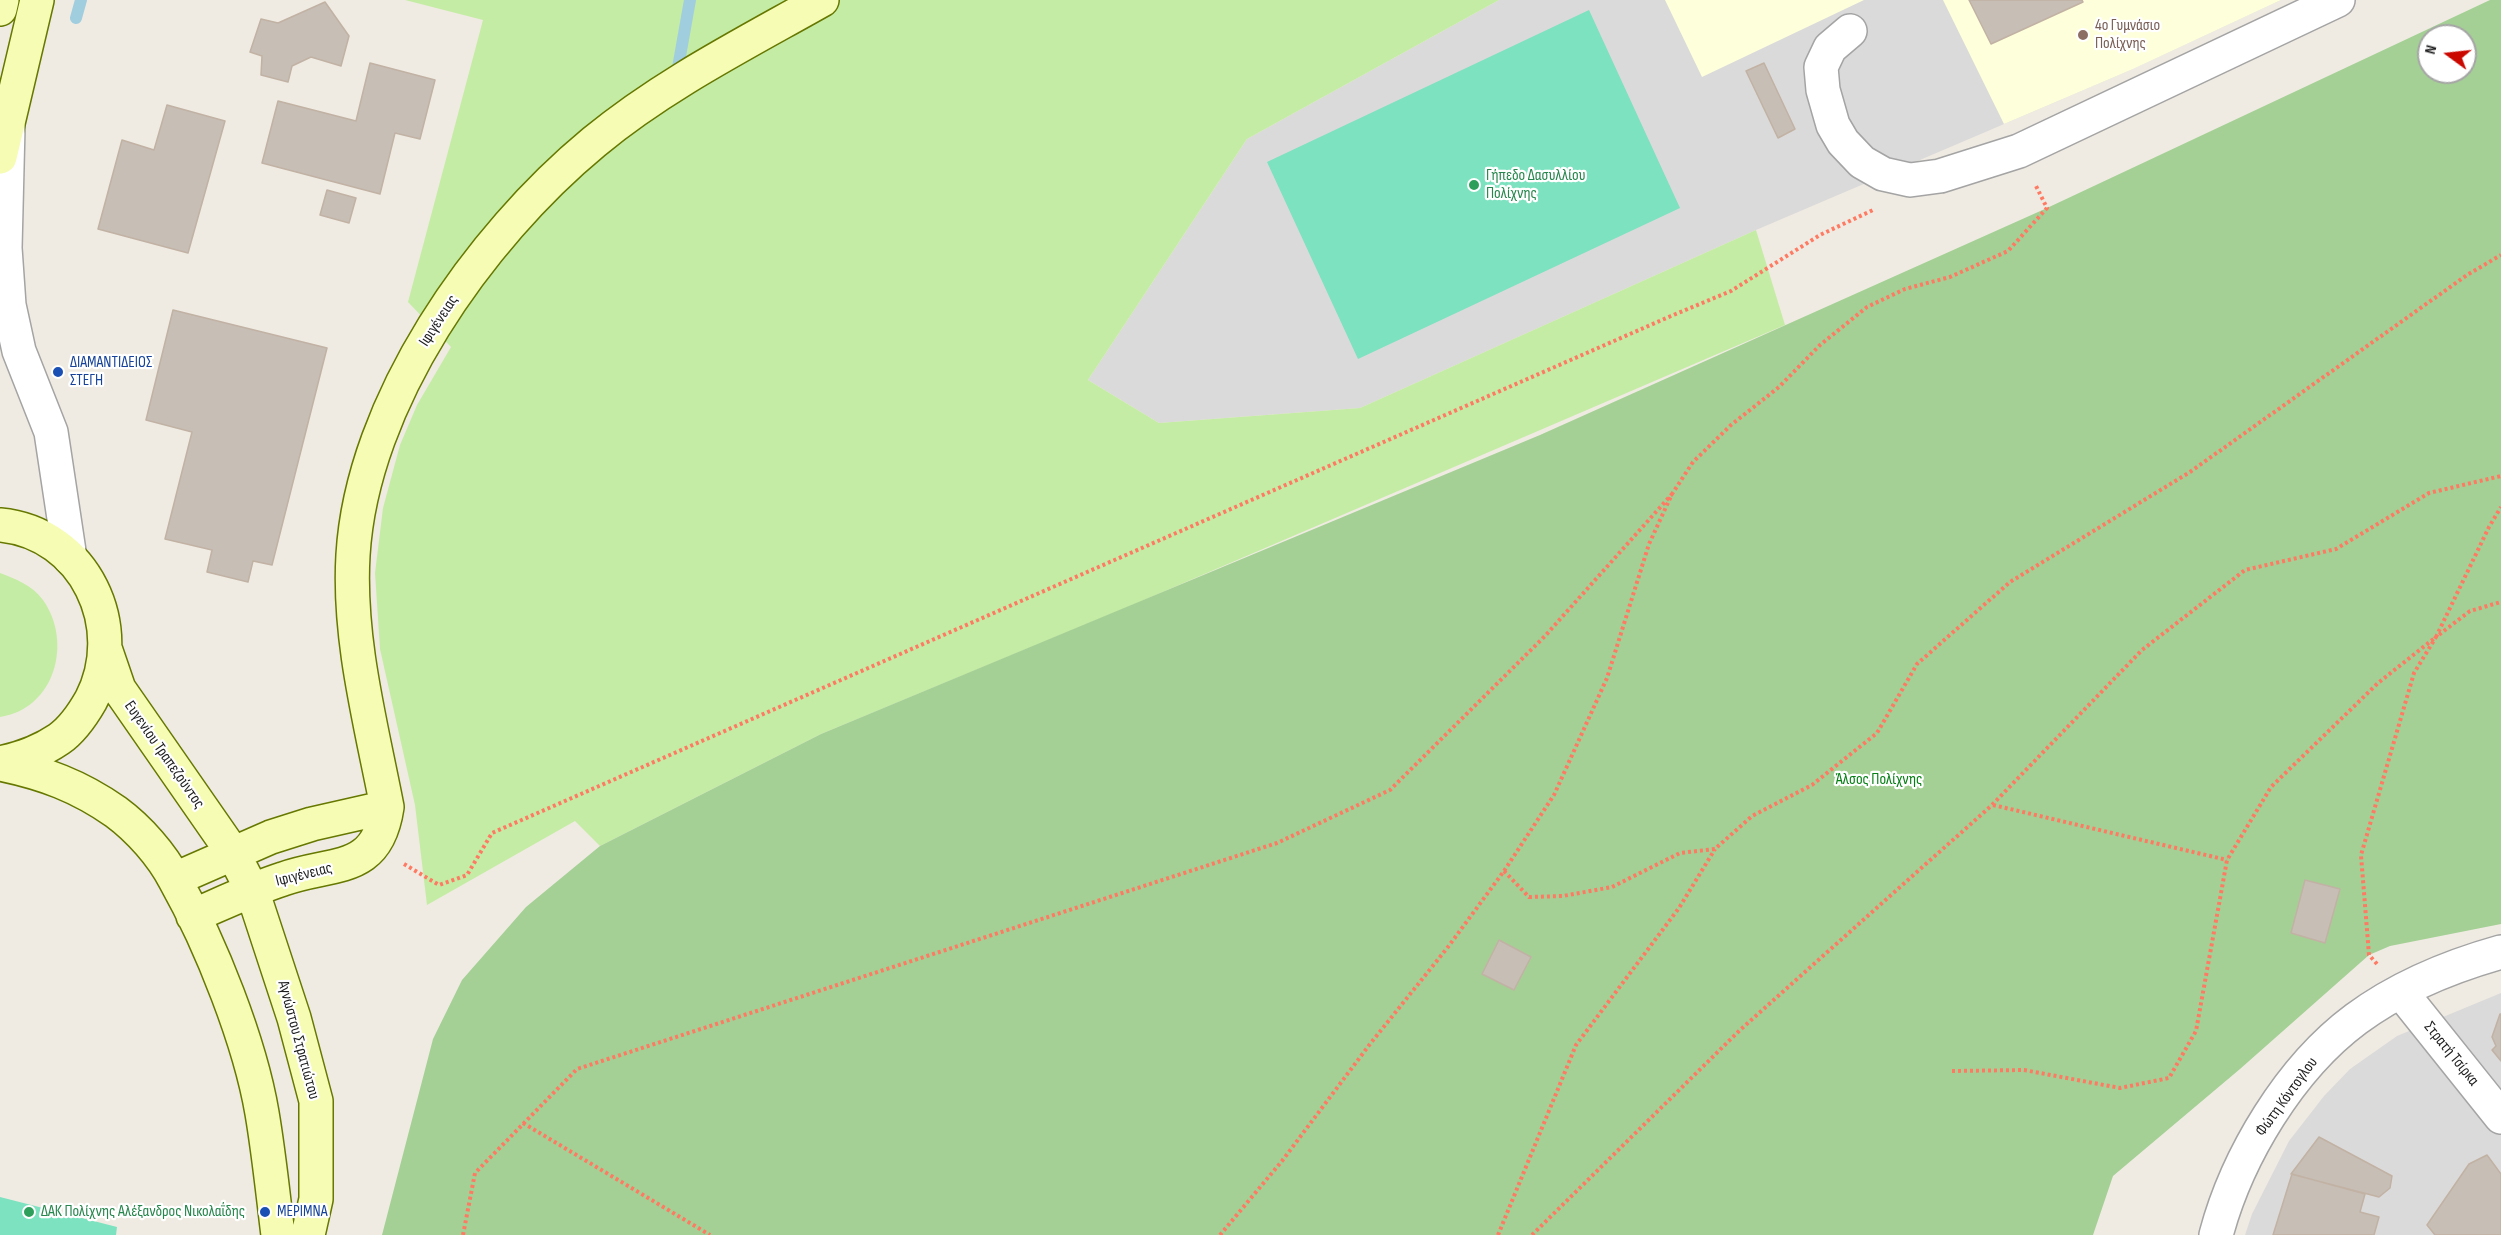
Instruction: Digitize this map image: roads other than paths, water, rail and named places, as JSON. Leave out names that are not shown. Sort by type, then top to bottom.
[{"type":"street","points":[[0,9],[2,0]]},
{"type":"street","points":[[0,157],[37,0]]},
{"type":"street","name":"Ιφιγένειας","points":[[193,916],[287,877],[340,867],[358,858],[373,846],[384,828],[387,807],[357,642],[353,585],[354,538],[360,498],[374,448],[402,384],[450,303],[490,248],[546,184],[595,141],[675,83],[822,0]]},
{"type":"street","points":[[1850,32],[1830,48],[1821,67],[1826,105],[1833,125],[1852,153],[1869,167],[1890,176],[1910,180],[1940,176],[2019,151],[2338,0]]},
{"type":"street","points":[[9,118],[5,248],[9,305],[19,351],[51,432],[70,558]]},
{"type":"street","name":"Ευγενίου Τραπεζούντος","points":[[0,763],[32,755],[61,738],[83,714],[99,684],[106,651],[104,617],[91,585],[70,558],[52,543],[4,519]]},
{"type":"street","name":"Ευγενίου Τραπεζούντος","points":[[106,651],[124,698],[233,853]]},
{"type":"street","name":"Ευγενίου Τραπεζούντος","points":[[0,763],[51,777],[81,790],[118,814],[149,843],[175,879],[193,916]]},
{"type":"street","points":[[175,879],[271,837],[312,824],[387,807]]},
{"type":"street","name":"Αγνώστου Στρατιώτου","points":[[233,853],[252,890],[294,1018],[316,1101],[316,1199],[308,1235]]},
{"type":"street","points":[[193,916],[209,950],[247,1053],[262,1112],[278,1235]]},
{"type":"street","name":"Φώτη Κόντογλου","points":[[2216,1235],[2228,1196],[2248,1152],[2282,1097],[2304,1069],[2342,1030],[2370,1009],[2401,992],[2463,964],[2501,952]]},
{"type":"street","name":"Στρατή Τσίρκα","points":[[2401,992],[2501,1117]]},
{"type":"waterway","points":[[76,18],[81,0]]},
{"type":"waterway","points":[[676,79],[690,0]]},
{"type":"place","name":"4ο Γυμνάσιο Πολίχνης","points":[[2083,35]]},
{"type":"place","name":"Γήπεδο Δασυλλίου Πολίχνης","points":[[1474,185]]},
{"type":"place","name":"ΔΙΑΜΑΝΤΙΔΕΙΟΣ ΣΤΕΓΗ","points":[[58,372]]},
{"type":"place","name":"ΔΑΚ Πολίχνης Αλέξανδρος Νικολαΐδης","points":[[29,1212]]},
{"type":"place","name":"ΜΕΡΙΜΝΑ","points":[[265,1212]]},
{"type":"park label","name":"Άλσος Πολίχνης","points":[[1879,780]]}]
